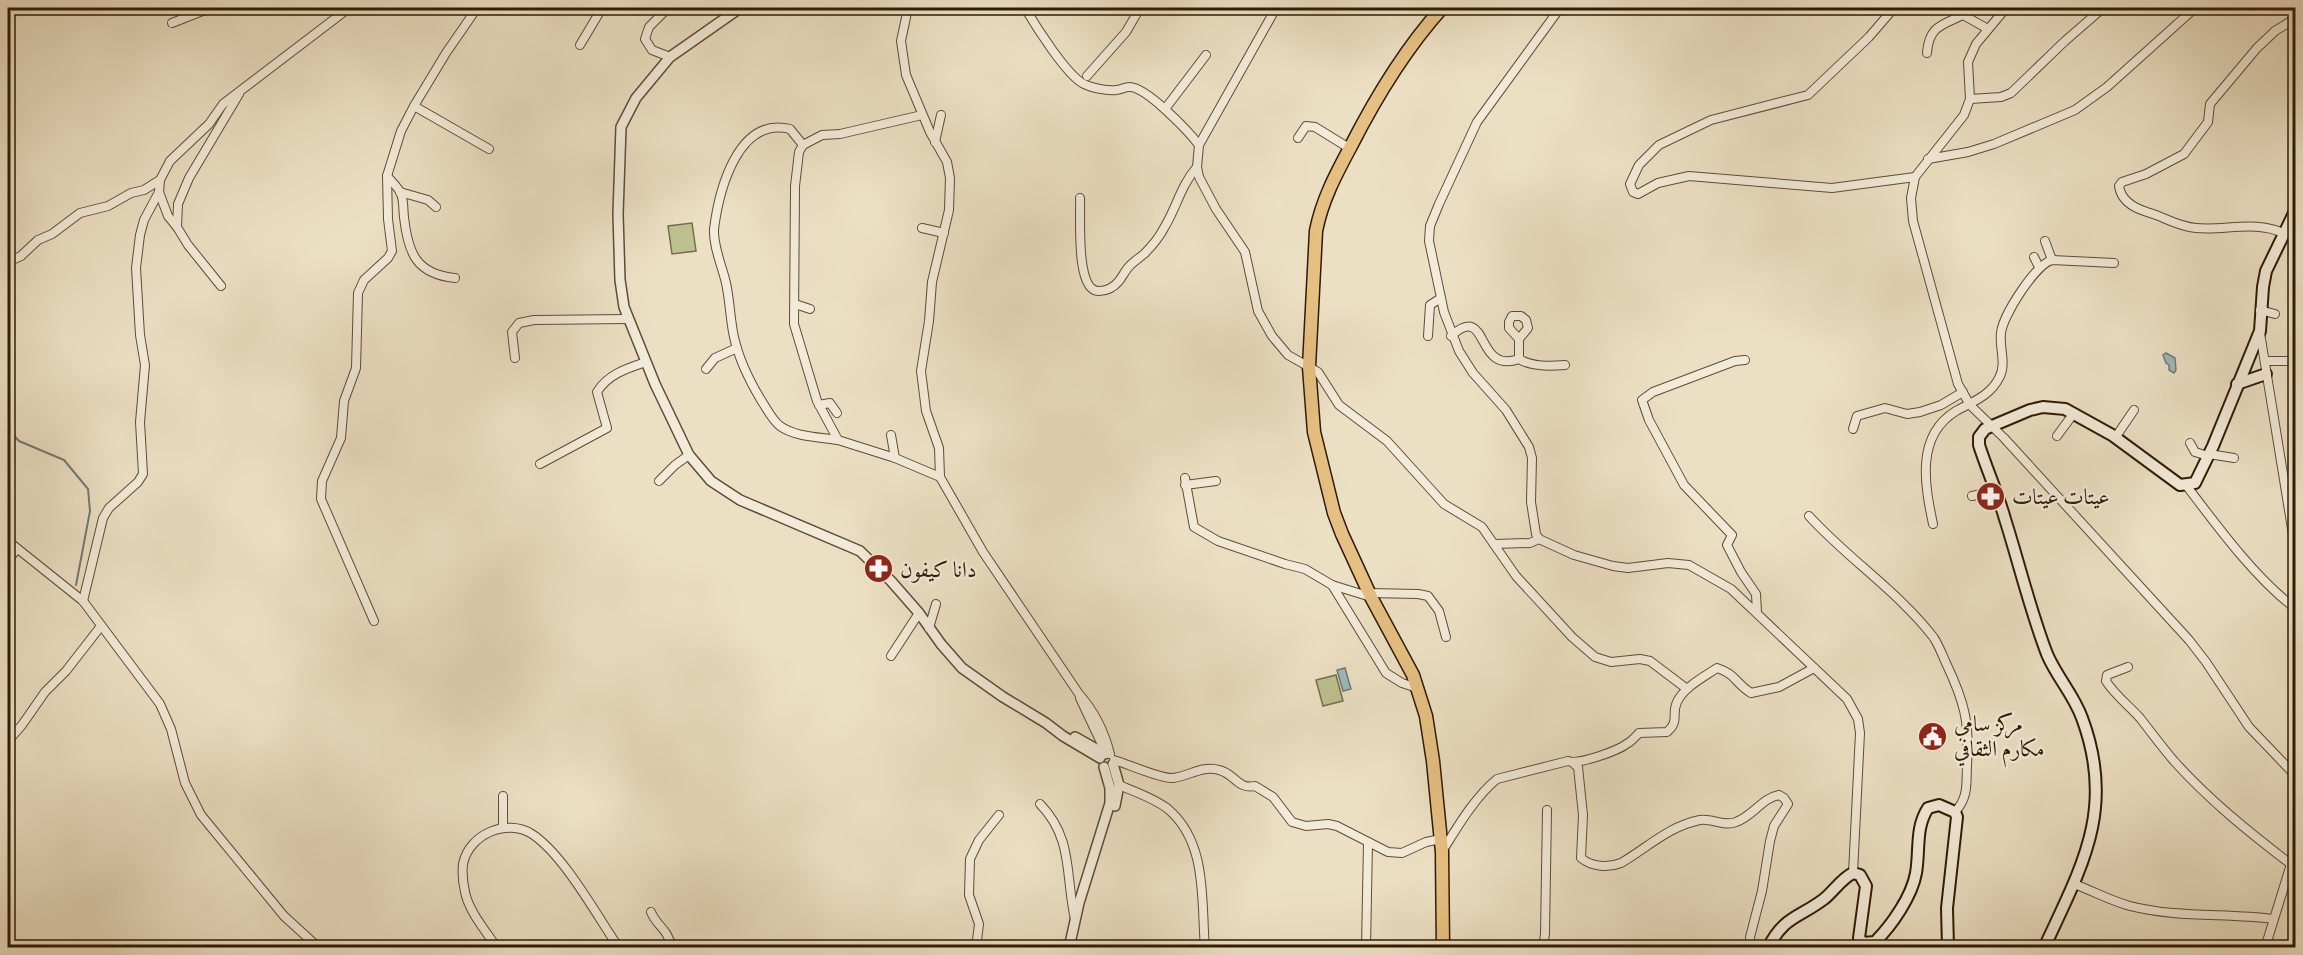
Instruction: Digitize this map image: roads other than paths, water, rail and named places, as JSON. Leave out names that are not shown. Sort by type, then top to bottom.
[{"type":"main road","points":[[1442,8],[1388,79],[1349,148],[1320,211],[1316,231],[1310,367],[1314,432],[1334,513],[1370,595],[1405,659],[1426,716],[1442,852],[1443,948]]},
{"type":"main road","points":[[2044,948],[2074,884],[2093,826],[2097,798],[2096,767],[2081,715],[2047,654],[1979,442],[1980,433],[2016,415],[2043,407],[2065,409],[2115,438],[2177,484],[2194,483],[2209,455],[2260,331],[2260,310],[2266,271],[2295,209]]},
{"type":"main road","points":[[2237,384],[2266,374]]},
{"type":"main road","points":[[1768,948],[1782,925],[1826,897],[1853,873],[1860,875],[1866,886],[1859,938],[1863,943],[1875,942],[1913,885],[1918,862],[1919,831],[1925,813],[1933,805],[1939,805],[1955,812],[1956,826],[1947,908],[1948,948]]},
{"type":"street","points":[[172,23],[210,8]]},
{"type":"street","points":[[83,601],[103,518],[109,508],[138,482],[143,474],[140,414],[145,365],[140,335],[136,255],[144,220],[159,192],[160,180],[175,155],[209,124],[223,104],[349,8]]},
{"type":"street","points":[[374,621],[321,498],[321,488],[341,438],[344,401],[356,368],[358,293],[364,280],[388,258],[392,251],[388,225],[387,176],[401,131],[414,106],[477,8]]},
{"type":"street","points":[[580,45],[602,8]]},
{"type":"street","points":[[668,8],[654,20],[645,39],[652,50],[670,57]]},
{"type":"street","points":[[740,8],[670,57],[636,98],[621,127],[618,214],[620,280],[627,319],[689,455],[711,481],[740,500],[860,551],[875,564],[918,613],[962,668],[1003,697],[1108,758],[1174,778],[1208,768],[1221,770],[1242,786],[1248,788],[1255,786],[1273,797],[1292,822],[1306,826],[1328,824],[1337,826],[1395,854],[1441,839]]},
{"type":"street","points":[[908,8],[901,34],[906,75],[922,115],[947,162],[950,178],[949,210],[932,282],[929,321],[921,371],[926,411],[939,448],[940,477],[983,552],[1100,724],[1108,758],[1119,785],[1107,831],[1099,844]]},
{"type":"street","points":[[1025,8],[1050,45],[1081,83],[1115,90],[1138,88],[1186,129],[1200,145]]},
{"type":"street","points":[[1088,76],[1126,32],[1140,8]]},
{"type":"street","points":[[1276,8],[1200,145],[1197,168],[1208,196],[1245,252],[1262,319],[1272,336],[1288,355],[1318,372],[1339,405],[1382,437],[1443,504],[1482,527],[1516,576],[1563,629],[1595,657],[1611,662],[1640,659],[1650,661],[1687,689]]},
{"type":"street","points":[[1560,8],[1477,122],[1430,226],[1429,241],[1451,336],[1473,372],[1506,410],[1529,447],[1532,458],[1531,502],[1536,534],[1539,539],[1593,562],[1613,566],[1628,568],[1674,563],[1689,565],[1731,589],[1847,699],[1858,719],[1860,733],[1852,856],[1853,873]]},
{"type":"street","points":[[1894,8],[1869,37],[1808,95],[1711,120],[1659,145],[1653,148],[1639,165],[1630,184],[1633,192],[1638,194],[1658,183],[1689,177],[1832,188],[1915,177]]},
{"type":"street","points":[[2006,8],[1976,44],[1968,62],[1970,99],[1964,115],[1915,177],[1911,198],[1913,222],[1958,384],[1970,405],[2189,640],[2249,727],[2295,776]]},
{"type":"street","points":[[1970,99],[2001,97],[2011,93],[2065,40],[2103,8]]},
{"type":"street","points":[[1928,159],[1968,152],[1995,144],[2075,110],[2106,87],[2195,8]]},
{"type":"street","points":[[1927,53],[1928,44],[1940,24],[1963,15],[1988,29]]},
{"type":"street","points":[[2283,233],[2269,227],[2196,228],[2172,224],[2149,212],[2137,210],[2120,194],[2119,186],[2122,182],[2146,174],[2184,154],[2208,122],[2211,104],[2257,48],[2275,31],[2295,18]]},
{"type":"street","points":[[1165,110],[1206,55]]},
{"type":"street","points":[[177,227],[178,204],[189,178],[245,86]]},
{"type":"street","points":[[414,106],[489,149]]},
{"type":"street","points":[[838,440],[819,405],[795,324],[795,186],[799,152],[803,145],[822,135],[840,134],[922,115]]},
{"type":"street","points":[[935,142],[941,115]]},
{"type":"street","points":[[1298,138],[1306,126],[1315,127],[1349,148]]},
{"type":"street","points":[[803,145],[790,129],[780,127],[766,129],[744,143],[728,172],[714,230],[737,348],[746,376],[780,426],[797,433],[838,440],[895,458],[940,477]]},
{"type":"street","points":[[1080,198],[1081,257],[1086,284],[1090,288],[1101,291],[1111,289],[1128,267],[1156,241],[1171,216],[1189,176],[1197,168]]},
{"type":"street","points":[[387,176],[400,192],[409,245],[415,258],[428,272],[436,276],[454,278]]},
{"type":"street","points":[[8,262],[80,213],[108,206],[160,180]]},
{"type":"street","points":[[159,192],[168,216],[220,286]]},
{"type":"street","points":[[400,192],[428,200],[436,207]]},
{"type":"street","points":[[922,228],[944,233]]},
{"type":"street","points":[[2045,241],[2052,260]]},
{"type":"street","points":[[2034,256],[2039,267]]},
{"type":"street","points":[[1933,525],[1924,470],[1929,447],[1945,422],[1955,412],[1978,400],[1998,380],[2002,372],[2001,334],[2004,322],[2039,267],[2052,260],[2114,262]]},
{"type":"street","points":[[1428,336],[1430,305],[1441,298]]},
{"type":"street","points":[[795,304],[810,309]]},
{"type":"street","points":[[2260,310],[2275,315]]},
{"type":"street","points":[[515,358],[512,332],[519,323],[534,320],[627,319]]},
{"type":"street","points":[[1451,336],[1460,328],[1472,327],[1478,330],[1496,360],[1509,363],[1519,359]]},
{"type":"street","points":[[2260,331],[2295,553]]},
{"type":"street","points":[[1519,359],[1520,339]]},
{"type":"street","points":[[706,369],[715,358],[737,348]]},
{"type":"street","points":[[1519,359],[1525,363],[1544,366],[1565,365]]},
{"type":"street","points":[[1745,360],[1735,361],[1653,392],[1642,400],[1649,420],[1684,485],[1732,535],[1727,545],[1756,594],[1757,613]]},
{"type":"street","points":[[2265,361],[2295,361]]},
{"type":"street","points":[[540,464],[607,428],[597,392],[618,372],[646,362]]},
{"type":"street","points":[[1853,429],[1857,416],[1885,408],[1907,414],[1920,412],[1941,405],[1962,392]]},
{"type":"street","points":[[819,405],[830,403],[837,413]]},
{"type":"street","points":[[2115,438],[2134,410]]},
{"type":"street","points":[[2057,436],[2074,413]]},
{"type":"street","points":[[891,435],[895,458]]},
{"type":"street","points":[[2190,443],[2195,452],[2234,458]]},
{"type":"street","points":[[659,481],[689,455]]},
{"type":"street","points":[[1216,481],[1185,482],[1194,527],[1218,541],[1285,564],[1305,568],[1332,585],[1370,595],[1418,594],[1428,596],[1439,611],[1446,637]]},
{"type":"street","points":[[2186,485],[2226,537],[2295,609]]},
{"type":"street","points":[[1972,496],[1996,491]]},
{"type":"street","points":[[1809,516],[1908,610],[1940,649],[1961,694],[1968,724],[1967,793],[1955,812]]},
{"type":"street","points":[[1494,544],[1530,543],[1539,539]]},
{"type":"street","points":[[8,541],[83,601],[160,704],[171,729],[185,783],[201,815],[284,916],[319,948]]},
{"type":"street","points":[[8,560],[17,549]]},
{"type":"street","points":[[1332,585],[1386,673],[1402,683],[1417,688]]},
{"type":"street","points":[[929,628],[936,604]]},
{"type":"street","points":[[891,656],[918,613]]},
{"type":"street","points":[[8,741],[45,692],[66,671],[101,626]]},
{"type":"street","points":[[2128,667],[2107,675],[2108,684],[2193,780],[2248,832],[2292,865]]},
{"type":"street","points":[[1574,764],[1617,749],[1629,743],[1639,733],[1667,732],[1676,722],[1677,701],[1687,689],[1717,668],[1732,674],[1742,687],[1751,693],[1779,687],[1814,668]]},
{"type":"street","points":[[1069,948],[1075,920],[1110,803],[1108,758]]},
{"type":"street","points":[[1442,852],[1470,810],[1497,779],[1568,761],[1578,767],[1581,792],[1581,858],[1587,864],[1614,866],[1670,831],[1692,822],[1707,819],[1722,824],[1735,823],[1751,815],[1773,796],[1779,795],[1788,804],[1774,826],[1770,841],[1760,901],[1750,937],[1751,948]]},
{"type":"street","points":[[1119,785],[1169,810],[1193,846],[1198,858],[1202,883],[1205,948]]},
{"type":"street","points":[[503,796],[503,828]]},
{"type":"street","points":[[1040,804],[1054,819],[1064,846],[1075,920]]},
{"type":"street","points":[[1543,948],[1547,810]]},
{"type":"street","points":[[976,948],[979,924],[969,895],[970,859],[979,840],[999,815]]},
{"type":"street","points":[[497,948],[468,903],[463,864],[472,847],[488,832],[503,828],[521,829],[541,841],[569,875],[619,948]]},
{"type":"street","points":[[1366,948],[1368,842]]},
{"type":"street","points":[[2265,948],[2292,865],[2295,848]]},
{"type":"street","points":[[2074,884],[2141,908],[2212,917],[2273,919]]},
{"type":"street","points":[[651,912],[653,918],[663,926],[672,948]]},
{"type":"water","points":[[2166,353],[2175,358],[2174,373],[2169,370],[2169,365],[2166,363],[2163,355]]},
{"type":"water","points":[[1345,668],[1351,689],[1343,691],[1337,670]]},
{"type":"waterway","points":[[8,429],[19,441],[64,460],[88,489],[90,511],[76,585]]},
{"type":"place","name":"عيتات عيتات","points":[[1991,496]]},
{"type":"place","name":"دانا كيفون","points":[[879,569]]},
{"type":"place","name":"مركز سامي مكارم الثقافي","points":[[1933,736]]}]
